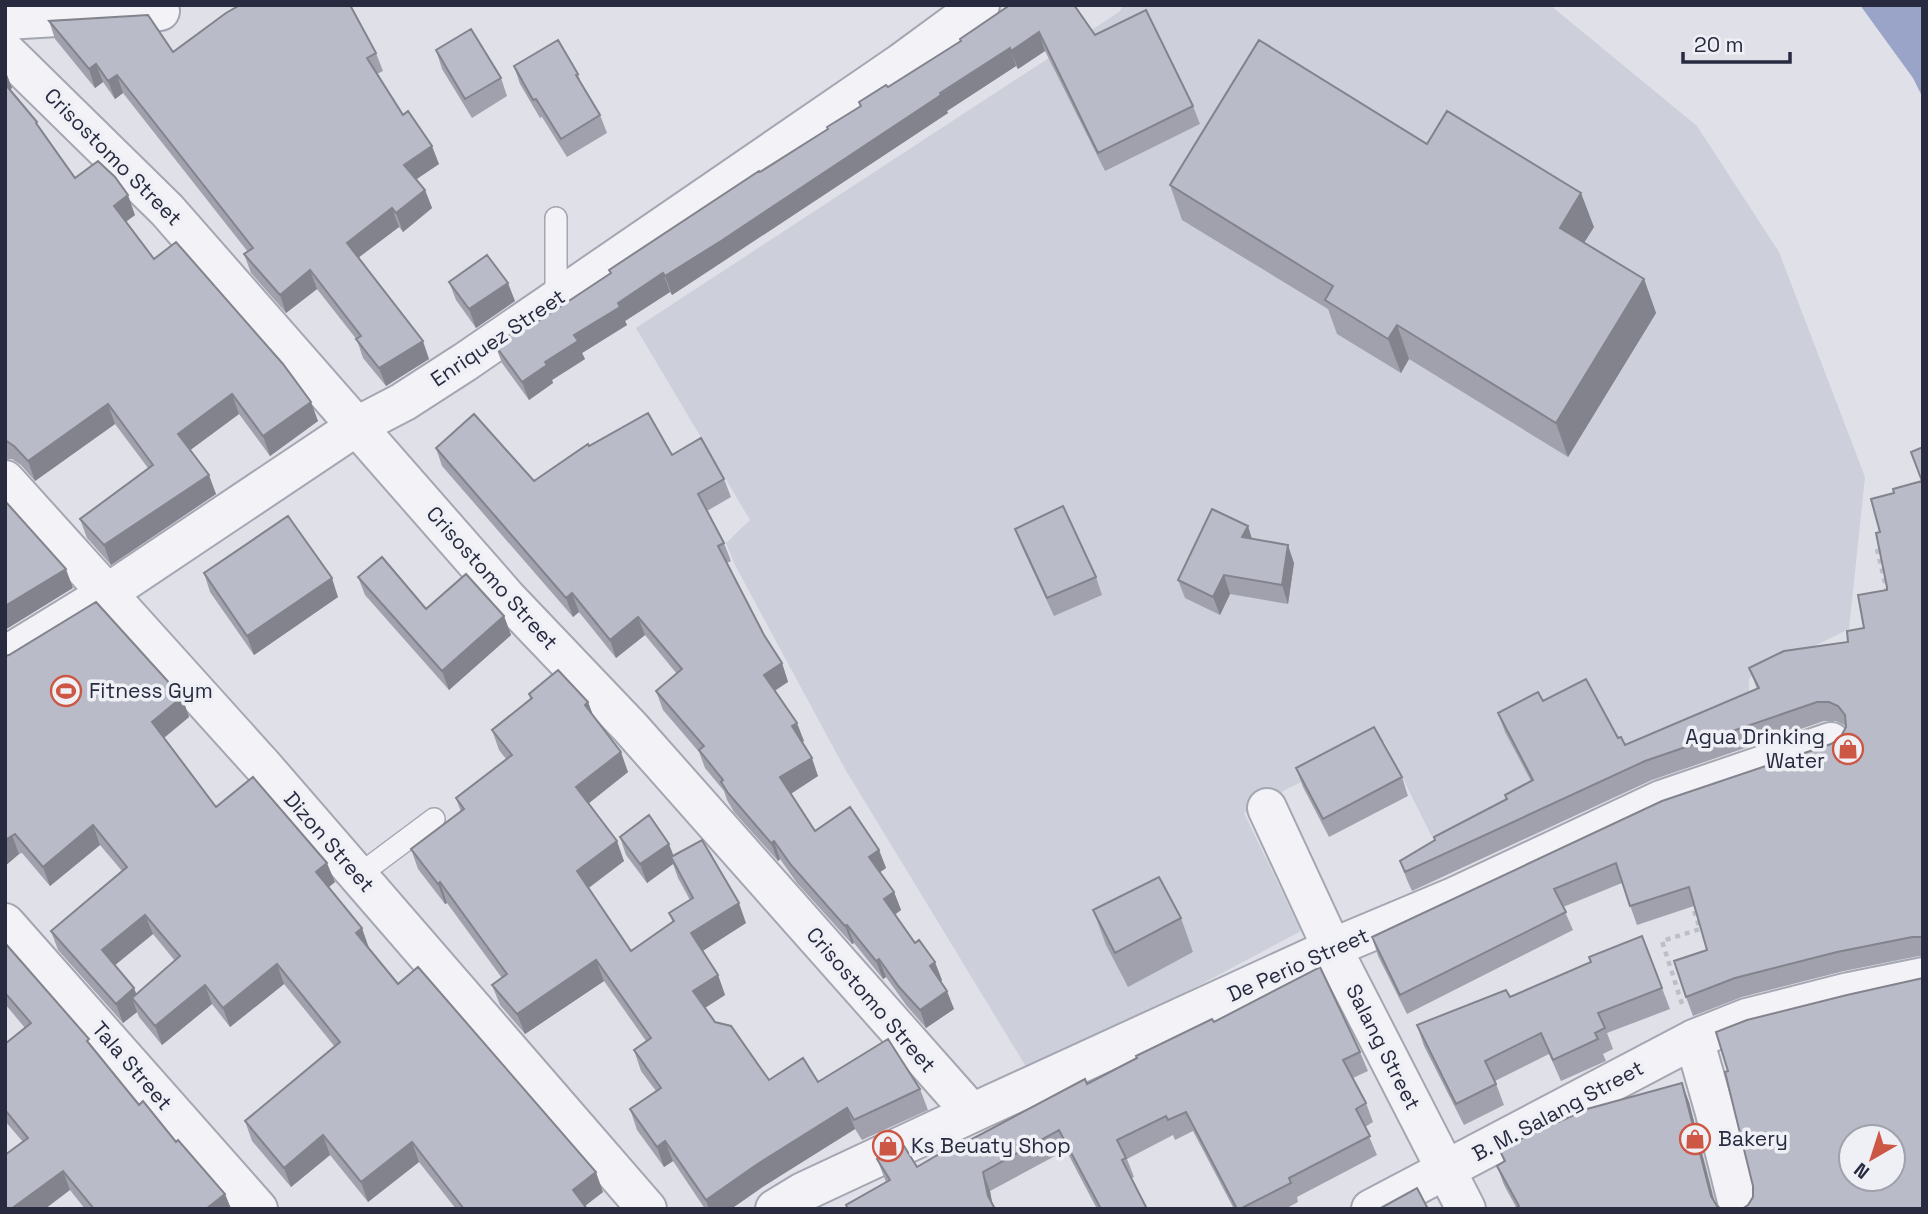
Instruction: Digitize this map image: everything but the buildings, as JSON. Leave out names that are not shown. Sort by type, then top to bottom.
[{"type":"street","name":"Enriquez Street","points":[[5,656],[106,594],[357,426],[403,402],[901,63],[980,5]]},
{"type":"street","points":[[5,20],[160,10]]},
{"type":"street","name":"Crisostomo Street","points":[[5,51],[167,210],[507,598],[630,727],[971,1113]]},
{"type":"street","name":"Dizon Street","points":[[5,480],[359,875],[647,1209]]},
{"type":"street","name":"De Perio Street","points":[[797,1203],[971,1113],[1332,948],[1456,896],[1661,800],[1830,742]]},
{"type":"street","name":"Salang Street","points":[[1267,808],[1332,948],[1466,1209]]},
{"type":"street","name":"Tala Street","points":[[5,923],[258,1209]]},
{"type":"street","name":"B. M. Salang Street","points":[[1371,1209],[1694,1039],[1747,1017],[1923,977]]},
{"type":"street","points":[[1694,1039],[1739,1209]]},
{"type":"lane","points":[[556,218],[556,299]]},
{"type":"lane","points":[[359,875],[434,819]]},
{"type":"path","points":[[1877,549],[1890,608]]},
{"type":"path","points":[[1689,892],[1700,929],[1662,941],[1694,1039]]},
{"type":"shaded area","points":[[1124,5],[1550,5],[1697,126],[1779,252],[1865,477],[1849,629],[1749,678],[1749,699],[1439,851],[1384,741],[1287,789],[1244,813],[1301,931],[1031,1075],[845,769],[736,567],[726,543],[750,520],[636,328],[1119,12]]},
{"type":"water","points":[[1860,5],[1923,5],[1923,98],[1913,78]]},
{"type":"place","name":"Fitness Gym","points":[[66,691]]},
{"type":"place","name":"Agua Drinking Water","points":[[1848,749]]},
{"type":"place","name":"Bakery","points":[[1695,1139]]},
{"type":"place","name":"Ks Beuaty Shop","points":[[888,1146]]}]
